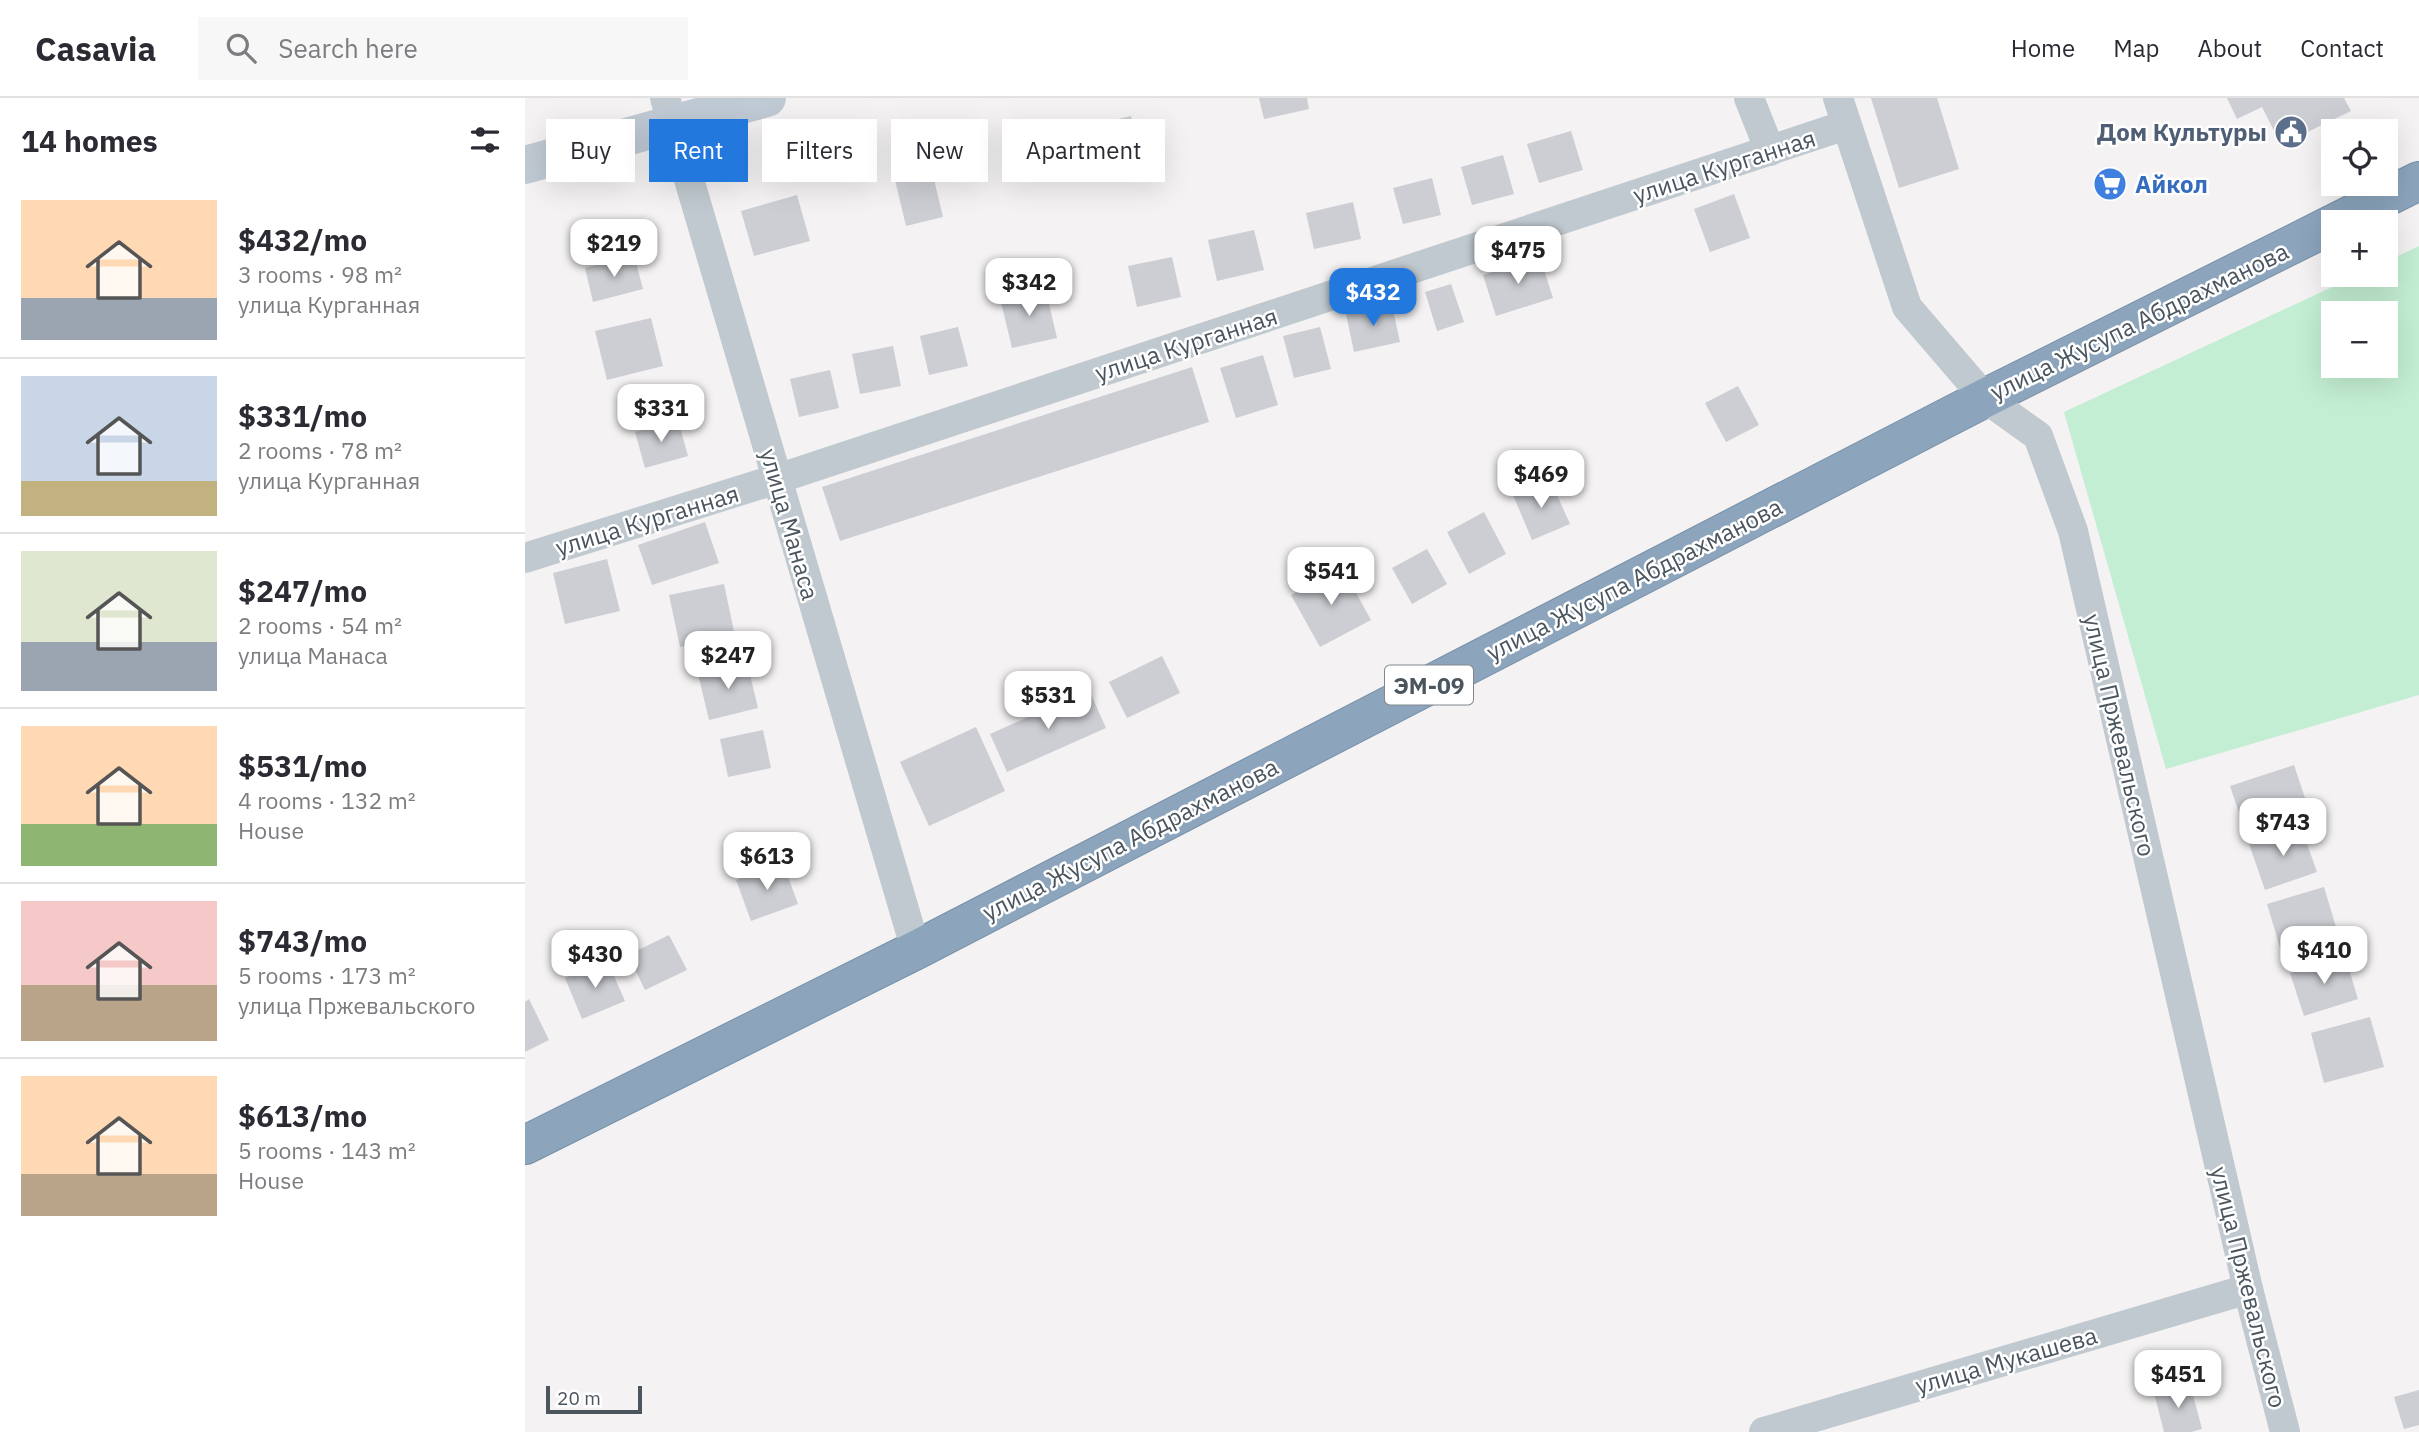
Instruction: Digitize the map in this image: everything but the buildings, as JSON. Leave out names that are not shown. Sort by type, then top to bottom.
[{"type":"highway","name":"улица Жусупа Абдрахманова","points":[[2361,210],[2419,181]]},
{"type":"highway","name":"улица Жусупа Абдрахманова","points":[[525,1144],[916,950],[1985,398],[2321,230]]},
{"type":"street","points":[[525,165],[669,111],[767,98]]},
{"type":"street","points":[[1749,98],[1770,151]]},
{"type":"street","name":"улица Манаса","points":[[669,111],[916,950]]},
{"type":"street","name":"улица Курганная","points":[[525,558],[777,479],[1770,151],[1842,112]]},
{"type":"street","name":"улица Пржевальского","points":[[1842,112],[1907,307],[1985,398],[2038,436],[2073,531],[2248,1289],[2285,1432]]},
{"type":"street","name":"улица Мукашева","points":[[1764,1432],[2248,1289]]},
{"type":"green space","points":[[2419,246],[2419,695],[2166,769],[2064,412],[2332,287],[2398,287],[2398,256]]},
{"type":"place","name":"Дом Культуры","points":[[2291,132]]},
{"type":"place","name":"Айкол","points":[[2110,184]]}]
